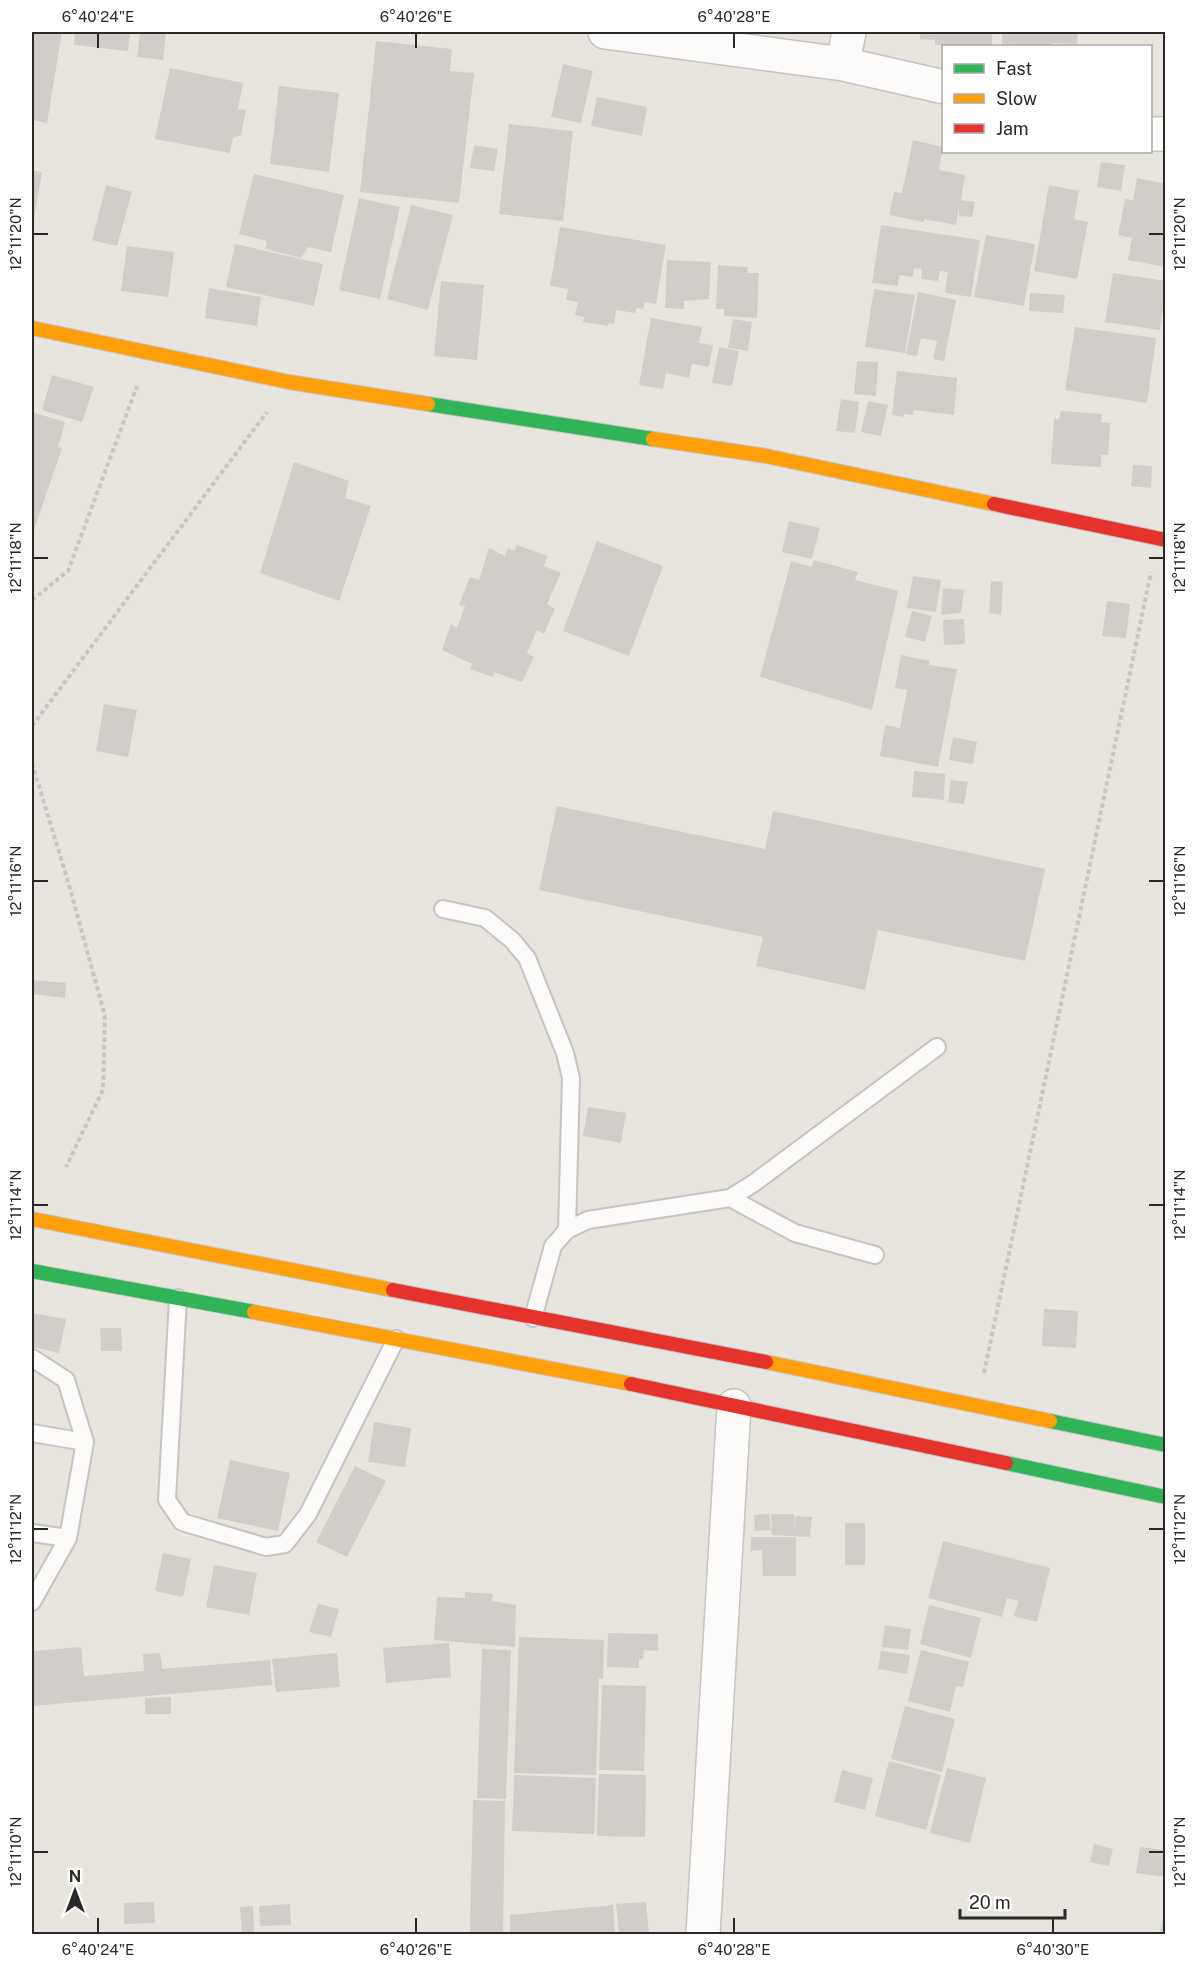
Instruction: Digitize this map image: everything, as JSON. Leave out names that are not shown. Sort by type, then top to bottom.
[{"type":"main road","points":[[32,328],[289,382],[766,456],[1162,540]]},
{"type":"main road","points":[[32,1219],[764,1362],[1166,1445]]},
{"type":"main road","points":[[32,1271],[576,1372],[1166,1497]]},
{"type":"street","points":[[604,32],[843,64],[942,87]]},
{"type":"street","points":[[843,64],[849,32]]},
{"type":"street","points":[[704,1935],[734,1406]]},
{"type":"lane","points":[[443,909],[485,918],[512,940],[526,958],[565,1053],[571,1078],[567,1230]]},
{"type":"lane","points":[[533,1318],[554,1246],[567,1230],[588,1220],[730,1198],[754,1183],[937,1047]]},
{"type":"lane","points":[[730,1198],[795,1233],[875,1255]]},
{"type":"lane","points":[[178,1298],[167,1500],[182,1522],[266,1546],[285,1544],[308,1515],[396,1339]]},
{"type":"lane","points":[[32,1358],[66,1380],[85,1442],[68,1538],[32,1602]]},
{"type":"lane","points":[[32,1432],[85,1442]]},
{"type":"lane","points":[[32,1533],[68,1538]]},
{"type":"path","points":[[32,600],[68,572],[149,354]]},
{"type":"path","points":[[32,726],[289,382]]},
{"type":"path","points":[[978,1406],[1162,540]]},
{"type":"path","points":[[32,763],[67,878],[105,1017],[103,1090],[66,1167]]},
{"type":"building","points":[[32,32],[62,32],[47,123],[32,120]]},
{"type":"building","points":[[75,32],[130,32],[128,51],[74,45]]},
{"type":"building","points":[[140,32],[166,32],[163,60],[137,57]]},
{"type":"building","points":[[920,32],[992,32],[992,45],[935,45],[935,40],[920,39]]},
{"type":"building","points":[[1002,32],[1078,32],[1077,44],[1002,44]]},
{"type":"building","points":[[376,41],[452,49],[450,71],[474,73],[459,203],[360,192]]},
{"type":"building","points":[[563,64],[593,71],[581,123],[551,117]]},
{"type":"building","points":[[170,68],[243,83],[238,109],[246,110],[241,135],[233,138],[230,153],[155,139]]},
{"type":"building","points":[[279,86],[339,93],[329,172],[270,164]]},
{"type":"building","points":[[597,97],[647,107],[642,136],[591,126]]},
{"type":"building","points":[[509,124],[573,131],[563,221],[499,214]]},
{"type":"building","points":[[913,140],[942,147],[939,170],[965,175],[961,200],[975,202],[972,217],[959,216],[959,207],[956,225],[889,215],[894,192],[902,193]]},
{"type":"building","points":[[474,145],[498,149],[494,171],[470,168]]},
{"type":"building","points":[[1101,162],[1125,165],[1121,191],[1097,187]]},
{"type":"building","points":[[32,170],[42,172],[33,225],[32,225]]},
{"type":"building","points":[[254,174],[344,195],[331,252],[308,247],[301,258],[265,249],[267,241],[239,234]]},
{"type":"building","points":[[1137,178],[1166,184],[1166,267],[1128,260],[1132,238],[1118,235],[1125,199],[1133,200]]},
{"type":"building","points":[[106,185],[132,192],[117,246],[92,240]]},
{"type":"building","points":[[1049,185],[1079,191],[1074,219],[1088,222],[1077,279],[1034,271]]},
{"type":"building","points":[[359,198],[400,207],[380,299],[339,290]]},
{"type":"building","points":[[411,205],[453,215],[428,310],[387,299]]},
{"type":"building","points":[[881,225],[980,240],[971,297],[945,293],[948,272],[940,271],[938,281],[921,279],[922,269],[914,268],[913,277],[899,275],[898,286],[872,283]]},
{"type":"building","points":[[560,227],[666,245],[656,304],[645,302],[643,309],[637,308],[635,313],[616,310],[614,324],[609,323],[608,326],[583,322],[584,317],[575,315],[578,302],[566,300],[568,289],[550,286]]},
{"type":"building","points":[[986,235],[1035,244],[1024,306],[974,297]]},
{"type":"building","points":[[235,244],[323,264],[314,306],[226,287]]},
{"type":"building","points":[[127,246],[174,252],[168,297],[121,291]]},
{"type":"building","points":[[667,260],[711,262],[709,299],[684,301],[684,309],[665,308]]},
{"type":"building","points":[[718,265],[748,267],[747,273],[759,273],[757,318],[724,316],[724,309],[716,309]]},
{"type":"building","points":[[1113,273],[1166,281],[1160,330],[1105,322]]},
{"type":"building","points":[[441,281],[484,285],[477,360],[434,356]]},
{"type":"building","points":[[209,288],[261,297],[257,326],[205,318]]},
{"type":"building","points":[[874,289],[915,295],[905,353],[865,347]]},
{"type":"building","points":[[918,292],[956,300],[944,361],[933,359],[937,341],[921,338],[917,356],[906,354]]},
{"type":"building","points":[[1030,293],[1065,295],[1063,313],[1029,311]]},
{"type":"building","points":[[651,318],[702,327],[699,343],[713,345],[709,367],[692,364],[689,378],[666,373],[663,389],[639,385]]},
{"type":"building","points":[[733,319],[752,322],[748,351],[728,348]]},
{"type":"building","points":[[1075,327],[1156,338],[1147,403],[1065,390]]},
{"type":"building","points":[[719,347],[739,351],[732,386],[712,383]]},
{"type":"building","points":[[857,361],[878,362],[876,396],[854,394]]},
{"type":"building","points":[[897,371],[957,378],[954,415],[914,410],[913,415],[904,414],[903,417],[892,415]]},
{"type":"building","points":[[52,375],[94,387],[82,422],[42,410]]},
{"type":"building","points":[[841,399],[859,402],[855,433],[836,431]]},
{"type":"building","points":[[868,401],[888,405],[881,436],[861,432]]},
{"type":"building","points":[[1061,411],[1102,414],[1101,422],[1110,423],[1108,455],[1101,455],[1101,467],[1051,464],[1054,419],[1059,419]]},
{"type":"building","points":[[32,412],[65,422],[58,447],[62,448],[34,530],[32,528]]},
{"type":"building","points":[[294,462],[349,481],[345,498],[371,506],[339,601],[260,573]]},
{"type":"building","points":[[1133,465],[1152,466],[1151,488],[1131,486]]},
{"type":"building","points":[[789,521],[820,528],[812,559],[782,552]]},
{"type":"building","points":[[597,541],[663,566],[629,656],[563,631]]},
{"type":"building","points":[[517,545],[547,556],[544,566],[561,573],[547,604],[555,609],[544,634],[537,630],[527,653],[534,657],[522,682],[494,672],[493,677],[470,669],[472,664],[442,650],[451,624],[457,628],[465,606],[459,605],[470,577],[479,580],[489,548],[505,556],[508,548],[514,551]]},
{"type":"building","points":[[814,560],[858,572],[855,580],[898,591],[872,710],[760,677],[791,561],[812,567]]},
{"type":"building","points":[[913,576],[941,580],[936,612],[907,608]]},
{"type":"building","points":[[991,581],[1003,582],[1001,615],[989,613]]},
{"type":"building","points":[[943,588],[964,590],[961,613],[941,615]]},
{"type":"building","points":[[1107,601],[1130,604],[1126,638],[1102,636]]},
{"type":"building","points":[[912,611],[932,616],[925,642],[905,637]]},
{"type":"building","points":[[964,619],[965,644],[944,645],[943,620]]},
{"type":"building","points":[[901,655],[930,661],[929,665],[957,669],[938,767],[880,756],[885,725],[900,728],[907,690],[895,688]]},
{"type":"building","points":[[104,704],[137,710],[128,757],[96,751]]},
{"type":"building","points":[[953,737],[977,742],[973,764],[949,760]]},
{"type":"building","points":[[914,771],[945,774],[944,800],[912,797]]},
{"type":"building","points":[[951,780],[968,782],[964,804],[948,802]]},
{"type":"building","points":[[557,806],[765,849],[773,811],[1045,869],[1025,961],[878,930],[865,990],[756,966],[763,937],[539,890]]},
{"type":"building","points":[[32,980],[66,983],[65,998],[32,994]]},
{"type":"building","points":[[588,1107],[626,1113],[621,1143],[583,1136]]},
{"type":"building","points":[[1044,1309],[1078,1311],[1076,1348],[1042,1346]]},
{"type":"building","points":[[32,1313],[66,1319],[59,1353],[32,1347]]},
{"type":"building","points":[[100,1328],[121,1328],[122,1351],[101,1351]]},
{"type":"building","points":[[374,1422],[411,1428],[405,1467],[368,1462]]},
{"type":"building","points":[[230,1460],[290,1473],[278,1531],[217,1518]]},
{"type":"building","points":[[355,1466],[386,1481],[347,1557],[316,1542]]},
{"type":"building","points":[[769,1514],[771,1530],[755,1531],[754,1515]]},
{"type":"building","points":[[771,1514],[794,1514],[794,1530],[795,1516],[812,1517],[810,1537],[772,1535]]},
{"type":"building","points":[[845,1523],[865,1523],[865,1565],[845,1565]]},
{"type":"building","points":[[751,1537],[796,1537],[796,1576],[763,1576],[762,1550],[751,1551]]},
{"type":"building","points":[[943,1541],[1050,1568],[1037,1622],[1014,1616],[1018,1601],[1007,1598],[1002,1617],[928,1598]]},
{"type":"building","points":[[163,1553],[191,1559],[183,1597],[155,1591]]},
{"type":"building","points":[[214,1565],[257,1573],[249,1615],[206,1607]]},
{"type":"building","points":[[465,1592],[493,1594],[492,1601],[516,1605],[515,1647],[434,1640],[437,1597],[465,1598]]},
{"type":"building","points":[[318,1604],[339,1609],[331,1637],[309,1632]]},
{"type":"building","points":[[929,1605],[981,1618],[971,1658],[920,1644]]},
{"type":"building","points":[[885,1625],[911,1629],[908,1650],[882,1647]]},
{"type":"building","points":[[608,1633],[658,1634],[658,1651],[644,1650],[643,1659],[639,1659],[639,1668],[607,1667]]},
{"type":"building","points":[[519,1637],[604,1640],[603,1679],[599,1678],[596,1775],[514,1773]]},
{"type":"building","points":[[449,1643],[451,1677],[386,1683],[383,1648]]},
{"type":"building","points":[[81,1647],[84,1676],[144,1671],[143,1654],[160,1653],[162,1669],[270,1660],[272,1685],[32,1706],[32,1651]]},
{"type":"building","points":[[482,1649],[511,1650],[506,1799],[477,1798]]},
{"type":"building","points":[[921,1650],[969,1662],[963,1687],[956,1686],[950,1712],[908,1701]]},
{"type":"building","points":[[881,1651],[910,1655],[907,1674],[878,1669]]},
{"type":"building","points":[[337,1653],[340,1687],[276,1692],[272,1659]]},
{"type":"building","points":[[602,1685],[646,1686],[644,1771],[599,1770]]},
{"type":"building","points":[[171,1697],[171,1714],[145,1714],[145,1698]]},
{"type":"building","points":[[905,1706],[955,1719],[942,1772],[891,1759]]},
{"type":"building","points":[[889,1761],[941,1775],[926,1830],[875,1816]]},
{"type":"building","points":[[947,1768],[986,1778],[970,1843],[930,1833]]},
{"type":"building","points":[[842,1770],[873,1778],[865,1810],[834,1802]]},
{"type":"building","points":[[599,1774],[646,1775],[645,1837],[597,1836]]},
{"type":"building","points":[[514,1775],[596,1778],[594,1834],[512,1831]]},
{"type":"building","points":[[473,1800],[505,1801],[503,1934],[470,1934]]},
{"type":"building","points":[[1094,1844],[1113,1849],[1109,1866],[1090,1862]]},
{"type":"building","points":[[1140,1847],[1166,1850],[1166,1877],[1136,1873]]},
{"type":"building","points":[[154,1902],[155,1923],[124,1924],[124,1903]]},
{"type":"building","points":[[646,1902],[649,1934],[619,1934],[616,1904]]},
{"type":"building","points":[[290,1904],[291,1925],[260,1926],[259,1906]]},
{"type":"building","points":[[613,1905],[615,1934],[510,1934],[510,1915]]},
{"type":"building","points":[[253,1906],[254,1932],[242,1932],[240,1907]]},
{"type":"building","points":[[1165,1912],[1166,1934],[1159,1934]]},
{"type":"traffic: fast","points":[[428,404],[653,439]]},
{"type":"traffic: fast","points":[[32,1271],[254,1312]]},
{"type":"traffic: fast","points":[[1050,1421],[1166,1445]]},
{"type":"traffic: fast","points":[[1006,1463],[1166,1497]]},
{"type":"traffic: slow","points":[[32,328],[289,382],[428,404]]},
{"type":"traffic: slow","points":[[653,439],[766,456],[994,504]]},
{"type":"traffic: slow","points":[[32,1219],[393,1290]]},
{"type":"traffic: slow","points":[[254,1312],[631,1384]]},
{"type":"traffic: slow","points":[[766,1362],[1050,1421]]},
{"type":"traffic: jam","points":[[994,504],[1166,540]]},
{"type":"traffic: jam","points":[[393,1290],[766,1362]]},
{"type":"traffic: jam","points":[[631,1384],[1006,1463]]}]
